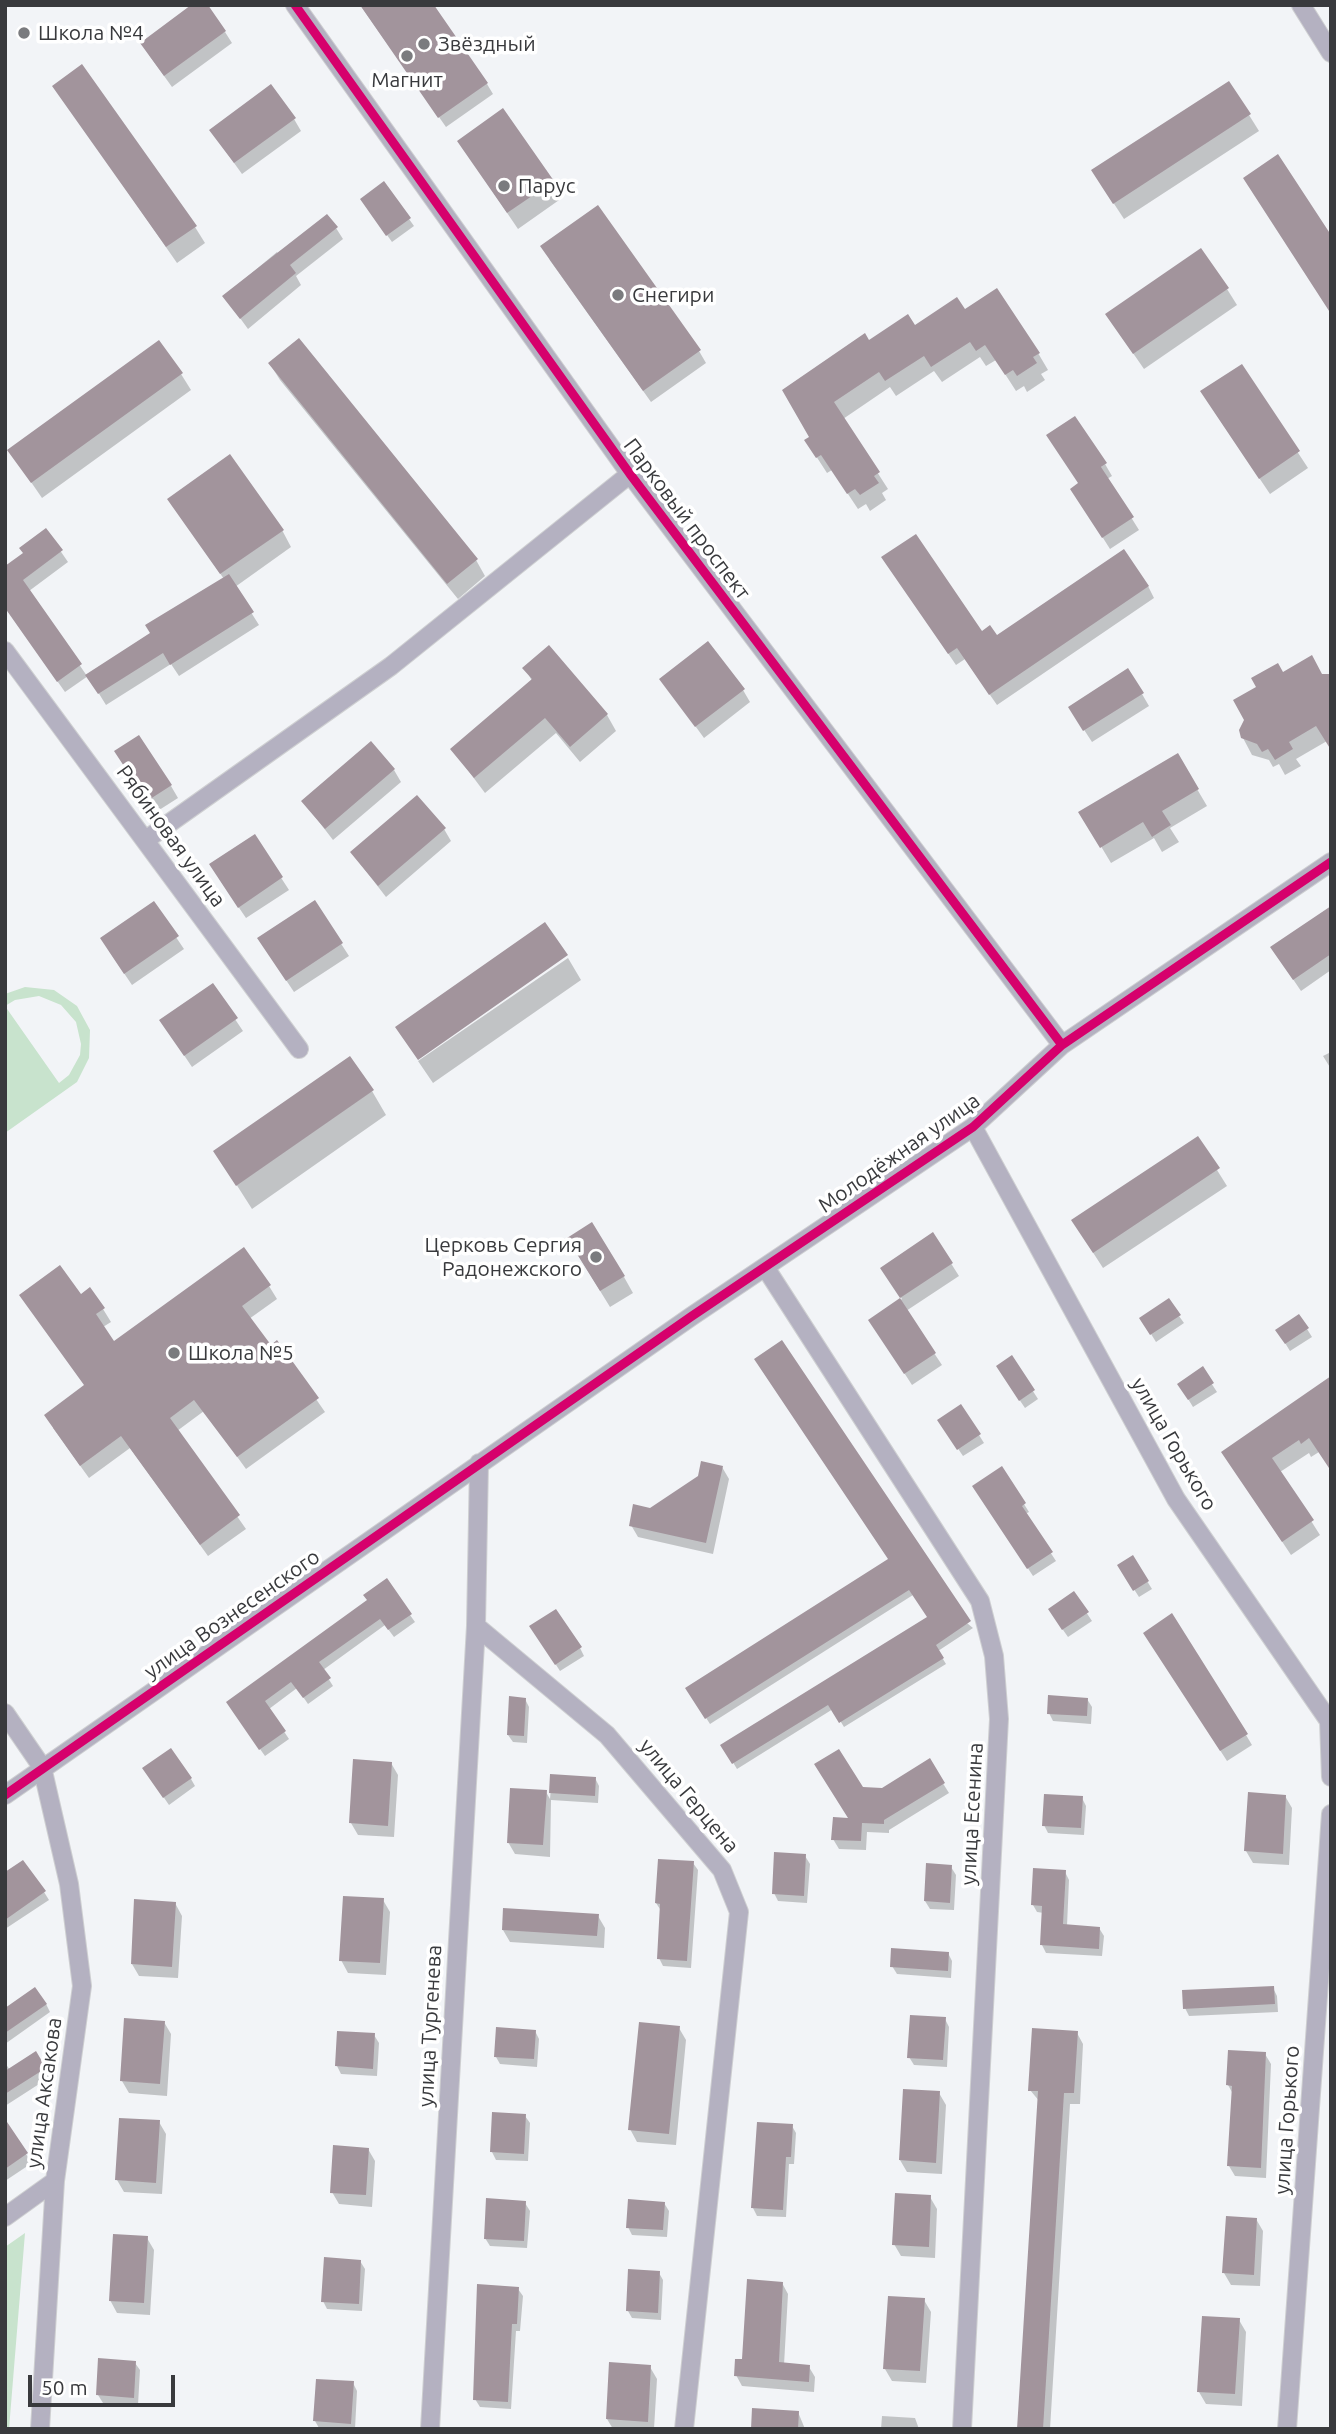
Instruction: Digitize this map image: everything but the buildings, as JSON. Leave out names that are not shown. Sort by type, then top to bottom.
[{"type":"street","name":"Парковый проспект","points":[[295,5],[629,474],[1062,1045]]},
{"type":"street","points":[[1301,5],[1331,53]]},
{"type":"street","points":[[147,839],[391,666],[629,474]]},
{"type":"street","name":"Рябиновая улица","points":[[5,651],[147,839],[299,1049]]},
{"type":"street","name":"Молодёжная улица","points":[[479,1464],[973,1127],[1062,1045],[1331,862]]},
{"type":"street","name":"улица Горького","points":[[973,1127],[1175,1499],[1330,1721],[1331,1777]]},
{"type":"street","name":"улица Есенина","points":[[765,1267],[980,1601],[994,1656],[999,1719],[962,2429]]},
{"type":"street","points":[[476,1626],[479,1464]]},
{"type":"street","name":"улица Вознесенского","points":[[5,1795],[479,1464]]},
{"type":"street","name":"улица Тургенева","points":[[430,2429],[476,1626]]},
{"type":"street","name":"улица Герцена","points":[[476,1626],[607,1735],[722,1870],[739,1912],[684,2429]]},
{"type":"street","points":[[5,1713],[42,1767]]},
{"type":"street","name":"улица Аксакова","points":[[40,2429],[55,2181],[82,1986],[69,1884],[42,1767]]},
{"type":"street","name":"улица Горького","points":[[1287,2429],[1331,1814]]},
{"type":"street","points":[[5,2217],[55,2181]]},
{"type":"green space","points":[[25,987],[54,990],[77,1006],[90,1030],[89,1058],[77,1082],[5,1133],[5,994]],"holes":[[[39,996],[61,1005],[76,1022],[81,1044],[80,1055],[69,1075],[59,1083],[5,1006],[15,1000]]]},
{"type":"green space","points":[[25,2233],[9,2429],[5,2429],[5,2247]]},
{"type":"cycle path","points":[[295,5],[630,474],[1062,1045]]},
{"type":"cycle path","points":[[5,1795],[692,1316],[973,1127],[1062,1045],[1331,862]]},
{"type":"place","name":"Школа №4","points":[[24,33]]},
{"type":"place","name":"Звёздный","points":[[424,44]]},
{"type":"place","name":"Магнит","points":[[407,56]]},
{"type":"place","name":"Парус","points":[[504,186]]},
{"type":"place","name":"Снегири","points":[[618,295]]},
{"type":"place","name":"Церковь Сергия Радонежского","points":[[596,1257]]},
{"type":"place","name":"Школа №5","points":[[174,1353]]}]
